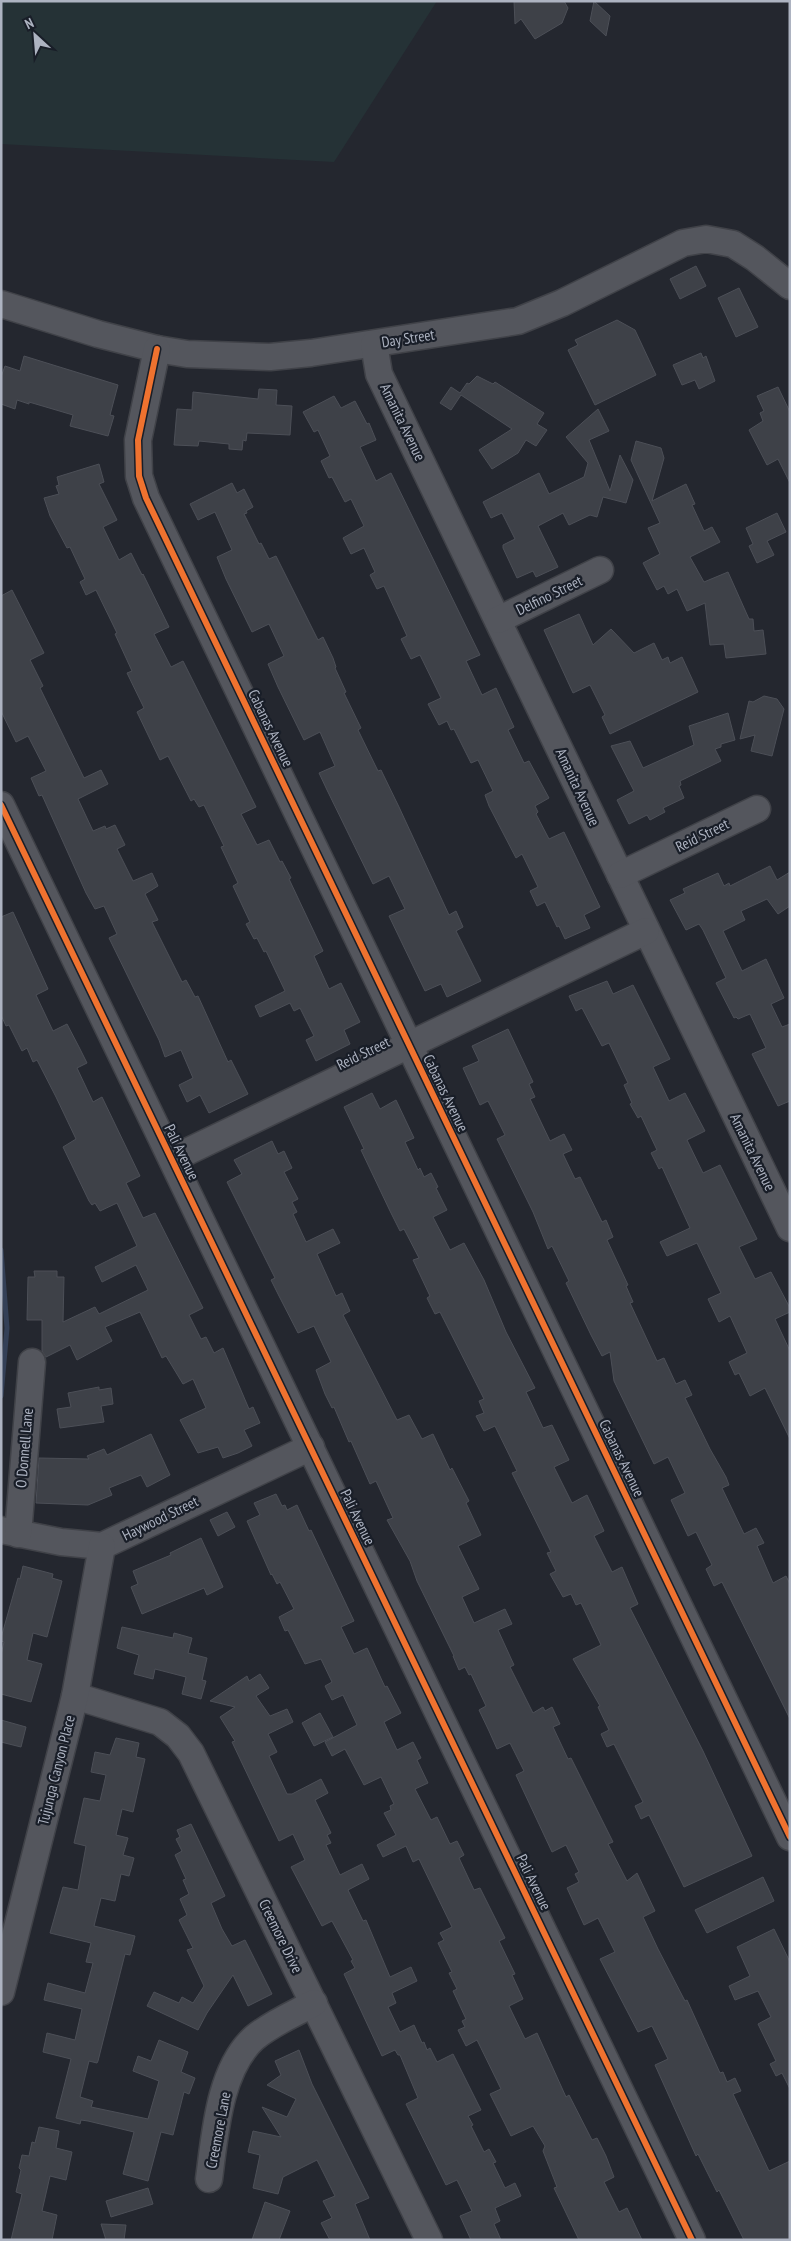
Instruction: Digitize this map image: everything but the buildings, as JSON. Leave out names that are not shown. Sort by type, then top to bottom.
[{"type":"street","name":"Day Street","points":[[1,304],[98,334],[157,349],[186,354],[270,357],[374,344],[518,320],[562,303],[683,243],[706,238],[732,244],[755,258],[790,286]]},
{"type":"street","name":"Amanita Avenue","points":[[374,344],[380,374],[790,1228]]},
{"type":"street","name":"Cabanas Avenue","points":[[157,349],[138,440],[139,476],[146,498],[790,1837]]},
{"type":"street","name":"Delfino Street","points":[[498,620],[600,570]]},
{"type":"street","name":"Pali Avenue","points":[[1,805],[692,2240]]},
{"type":"street","name":"Reid Street","points":[[620,875],[756,809]]},
{"type":"street","name":"Reid Street","points":[[172,1159],[646,931]]},
{"type":"street","name":"O Donnell Lane","points":[[10,1532],[32,1362]]},
{"type":"street","name":"Haywood Street","points":[[102,1546],[311,1447]]},
{"type":"street","points":[[10,1532],[61,1542],[102,1546]]},
{"type":"street","name":"Tujunga Canyon Place","points":[[1,1992],[75,1696],[102,1546]]},
{"type":"street","name":"Creemore Drive","points":[[75,1696],[160,1722],[178,1736],[191,1753],[429,2240]]},
{"type":"street","name":"Creemore Lane","points":[[209,2178],[215,2132],[223,2096],[240,2055],[254,2039],[271,2025],[314,2003]]},
{"type":"shaded area","points":[[1,1],[437,1],[334,162],[1,144]]},
{"type":"waterway","points":[[1,1250],[7,1328],[1,1396]]},
{"type":"cycle path","points":[[157,349],[138,440],[139,476],[146,498],[790,1837]]},
{"type":"cycle path","points":[[1,805],[692,2240]]}]
